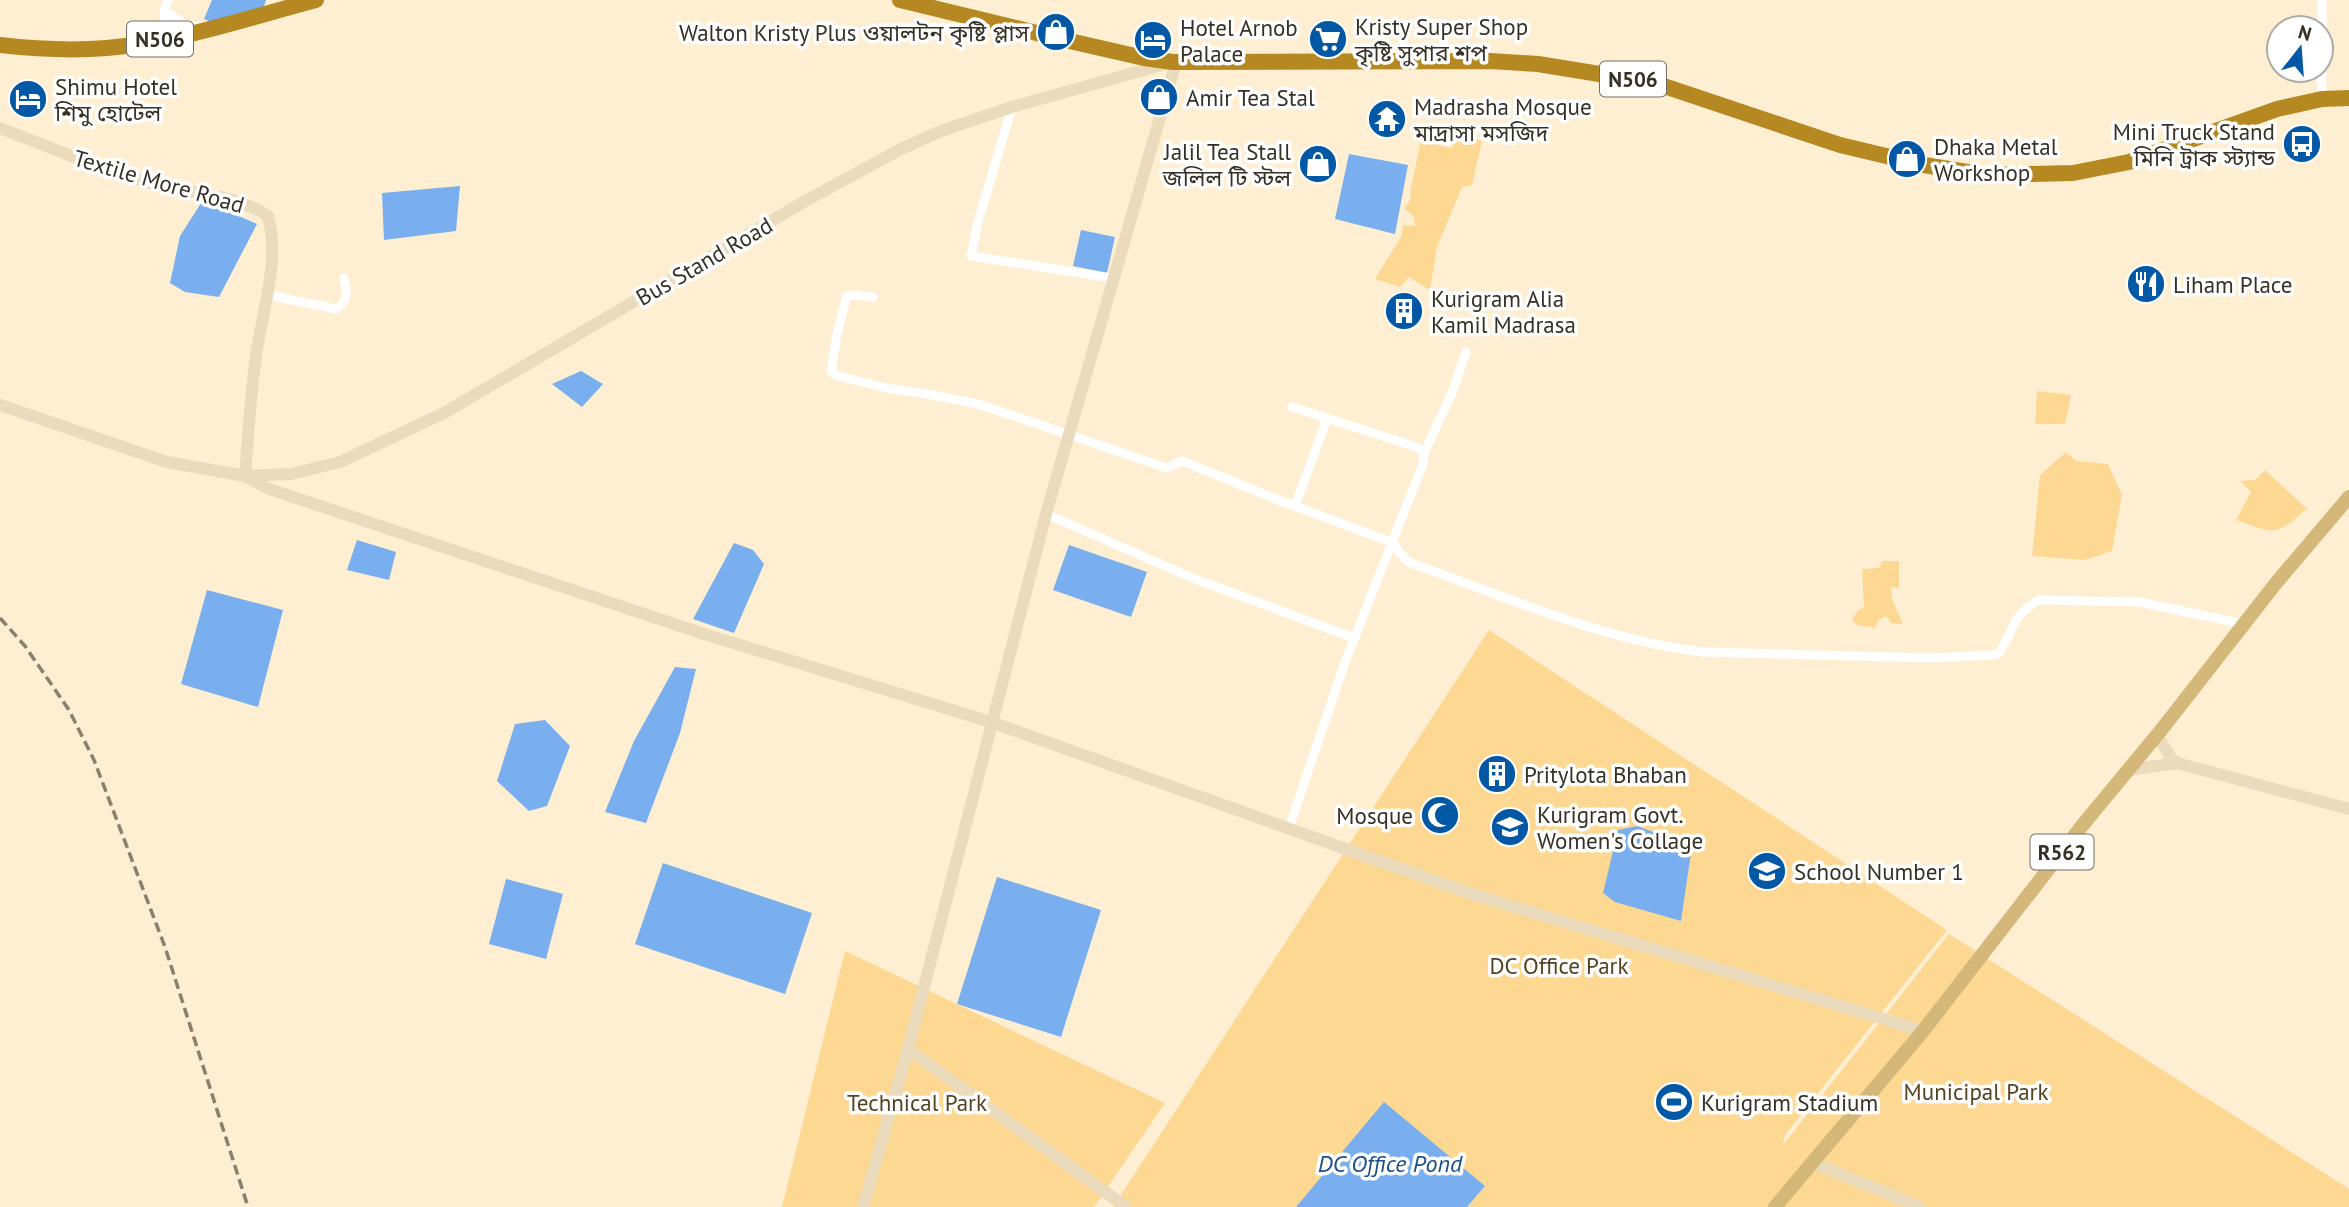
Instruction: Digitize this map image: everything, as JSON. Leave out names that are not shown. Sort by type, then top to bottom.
[{"type":"highway","name":"N506","points":[[0,45],[25,48],[108,48],[166,38],[316,0]]},
{"type":"highway","name":"N506","points":[[900,0],[948,6],[1144,58],[1175,62],[1490,61],[1538,64],[1655,83],[1840,145],[1986,175],[2073,173],[2129,162],[2277,109],[2322,99],[2349,98]]},
{"type":"main road","name":"R562","points":[[1776,1207],[1923,1031],[2073,838],[2349,497]]},
{"type":"street","points":[[166,38],[164,10],[167,0]]},
{"type":"street","points":[[2322,0],[2322,99]]},
{"type":"street","points":[[164,10],[187,26],[206,28]]},
{"type":"street","points":[[863,1207],[908,1049],[1046,514],[1175,62]]},
{"type":"street","name":"Bus Stand Road","points":[[245,476],[291,474],[340,461],[444,414],[807,200],[901,149],[941,131],[1012,107],[1175,62]]},
{"type":"street","points":[[1012,107],[978,222],[971,256],[1112,278]]},
{"type":"street","name":"Textile More Road","points":[[0,128],[78,160],[176,190],[236,202],[256,208],[268,216],[272,232],[267,295],[255,362],[245,476]]},
{"type":"street","points":[[267,295],[336,309],[347,298],[344,278]]},
{"type":"street","points":[[873,297],[847,296],[831,372],[838,376],[891,389],[978,404],[1167,468],[1182,461],[1391,542],[1408,562],[1545,611],[1626,637],[1672,648],[1703,652],[1929,658],[1993,655],[2000,652],[2016,619],[2026,607],[2039,600],[2138,603],[2244,624]]},
{"type":"street","points":[[1289,828],[1354,638],[1423,464],[1424,453],[1452,393],[1466,352]]},
{"type":"street","points":[[0,405],[167,462],[245,476],[269,489],[704,634],[991,722],[1472,894],[1923,1031]]},
{"type":"street","points":[[1292,407],[1417,447],[1424,453]]},
{"type":"street","points":[[1294,506],[1331,420]]},
{"type":"street","points":[[1046,514],[1195,579],[1354,638]]},
{"type":"street","points":[[2157,735],[2177,763]]},
{"type":"street","points":[[2129,770],[2177,763],[2349,809]]},
{"type":"street","points":[[908,1049],[1126,1207]]},
{"type":"street","points":[[1814,1163],[1920,1207]]},
{"type":"green space","points":[[1458,135],[1482,141],[1472,185],[1462,187],[1437,247],[1430,290],[1409,277],[1400,287],[1375,279],[1401,237],[1403,225],[1415,226],[1414,217],[1404,208],[1411,199],[1421,140],[1451,148]]},
{"type":"green space","points":[[2037,391],[2071,395],[2065,424],[2035,424]]},
{"type":"green space","points":[[2066,452],[2076,461],[2108,464],[2122,495],[2112,551],[2085,560],[2032,556],[2040,475]]},
{"type":"green space","points":[[2265,470],[2307,509],[2274,530],[2236,520],[2251,492],[2240,481],[2255,480]]},
{"type":"green space","points":[[1882,561],[1899,561],[1899,588],[1891,587],[1892,599],[1903,624],[1891,623],[1886,616],[1877,621],[1876,628],[1857,625],[1852,620],[1858,610],[1864,608],[1862,569],[1879,568]]},
{"type":"green space","name":"DC Office Park","points":[[1489,630],[1947,930],[1785,1135],[1783,1145],[1949,934],[2349,1189],[2349,1207],[1113,1207]]},
{"type":"green space","name":"Technical Park","points":[[845,951],[1165,1103],[1094,1207],[782,1207]]},
{"type":"water","points":[[212,0],[266,0],[262,12],[216,24],[204,19]]},
{"type":"water","points":[[1349,154],[1408,165],[1395,234],[1335,219]]},
{"type":"water","points":[[460,186],[456,231],[384,240],[382,193]]},
{"type":"water","points":[[203,200],[257,224],[219,297],[185,292],[170,283],[180,236]]},
{"type":"water","points":[[1081,230],[1115,237],[1107,273],[1073,266]]},
{"type":"water","points":[[581,371],[603,384],[582,407],[552,384]]},
{"type":"water","points":[[357,540],[396,552],[389,580],[347,570]]},
{"type":"water","points":[[734,543],[753,550],[764,564],[734,633],[693,619]]},
{"type":"water","points":[[1069,545],[1147,572],[1131,617],[1053,590]]},
{"type":"water","points":[[207,590],[283,610],[258,707],[181,684]]},
{"type":"water","points":[[675,667],[696,669],[680,733],[646,823],[605,812],[634,741]]},
{"type":"water","points":[[545,720],[570,746],[547,806],[529,811],[497,781],[515,724]]},
{"type":"water","points":[[1637,826],[1692,846],[1681,921],[1615,902],[1603,893],[1618,830]]},
{"type":"water","points":[[663,863],[812,913],[785,994],[635,944]]},
{"type":"water","points":[[997,877],[1101,910],[1061,1037],[957,1004]]},
{"type":"water","points":[[506,879],[563,894],[546,959],[489,944]]},
{"type":"water","name":"DC Office Pond","points":[[1384,1102],[1485,1186],[1467,1207],[1296,1207]]},
{"type":"railway","points":[[0,618],[25,646],[69,710],[94,760],[165,947],[248,1207]]},
{"type":"place","name":"Walton Kristy Plus ওয়ালটন কৃষ্টি প্লাস","points":[[1056,32]]},
{"type":"place","name":"Kristy Super Shop কৃষ্টি সুপার শপ","points":[[1328,39]]},
{"type":"place","name":"Hotel Arnob Palace","points":[[1153,40]]},
{"type":"place","name":"Amir Tea Stal","points":[[1159,97]]},
{"type":"place","name":"Shimu Hotel শিমু হোটেল","points":[[28,99]]},
{"type":"place","name":"Madrasha Mosque মাদ্রাসা মসজিদ","points":[[1387,119]]},
{"type":"place","name":"Mini Truck Stand মিনি ট্রাক স্ট্যান্ড","points":[[2302,144]]},
{"type":"place","name":"Dhaka Metal Workshop","points":[[1907,159]]},
{"type":"place","name":"Jalil Tea Stall জলিল টি স্টল","points":[[1318,164]]},
{"type":"place","name":"Liham Place","points":[[2146,284]]},
{"type":"place","name":"Kurigram Alia Kamil Madrasa","points":[[1404,311]]},
{"type":"place","name":"Pritylota Bhaban","points":[[1497,774]]},
{"type":"place","name":"Mosque","points":[[1440,815]]},
{"type":"place","name":"Kurigram Govt. Women's Collage","points":[[1510,827]]},
{"type":"place","name":"School Number 1","points":[[1767,871]]},
{"type":"place","name":"Kurigram Stadium","points":[[1674,1102]]},
{"type":"park label","name":"Municipal Park","points":[[1976,1091]]}]
